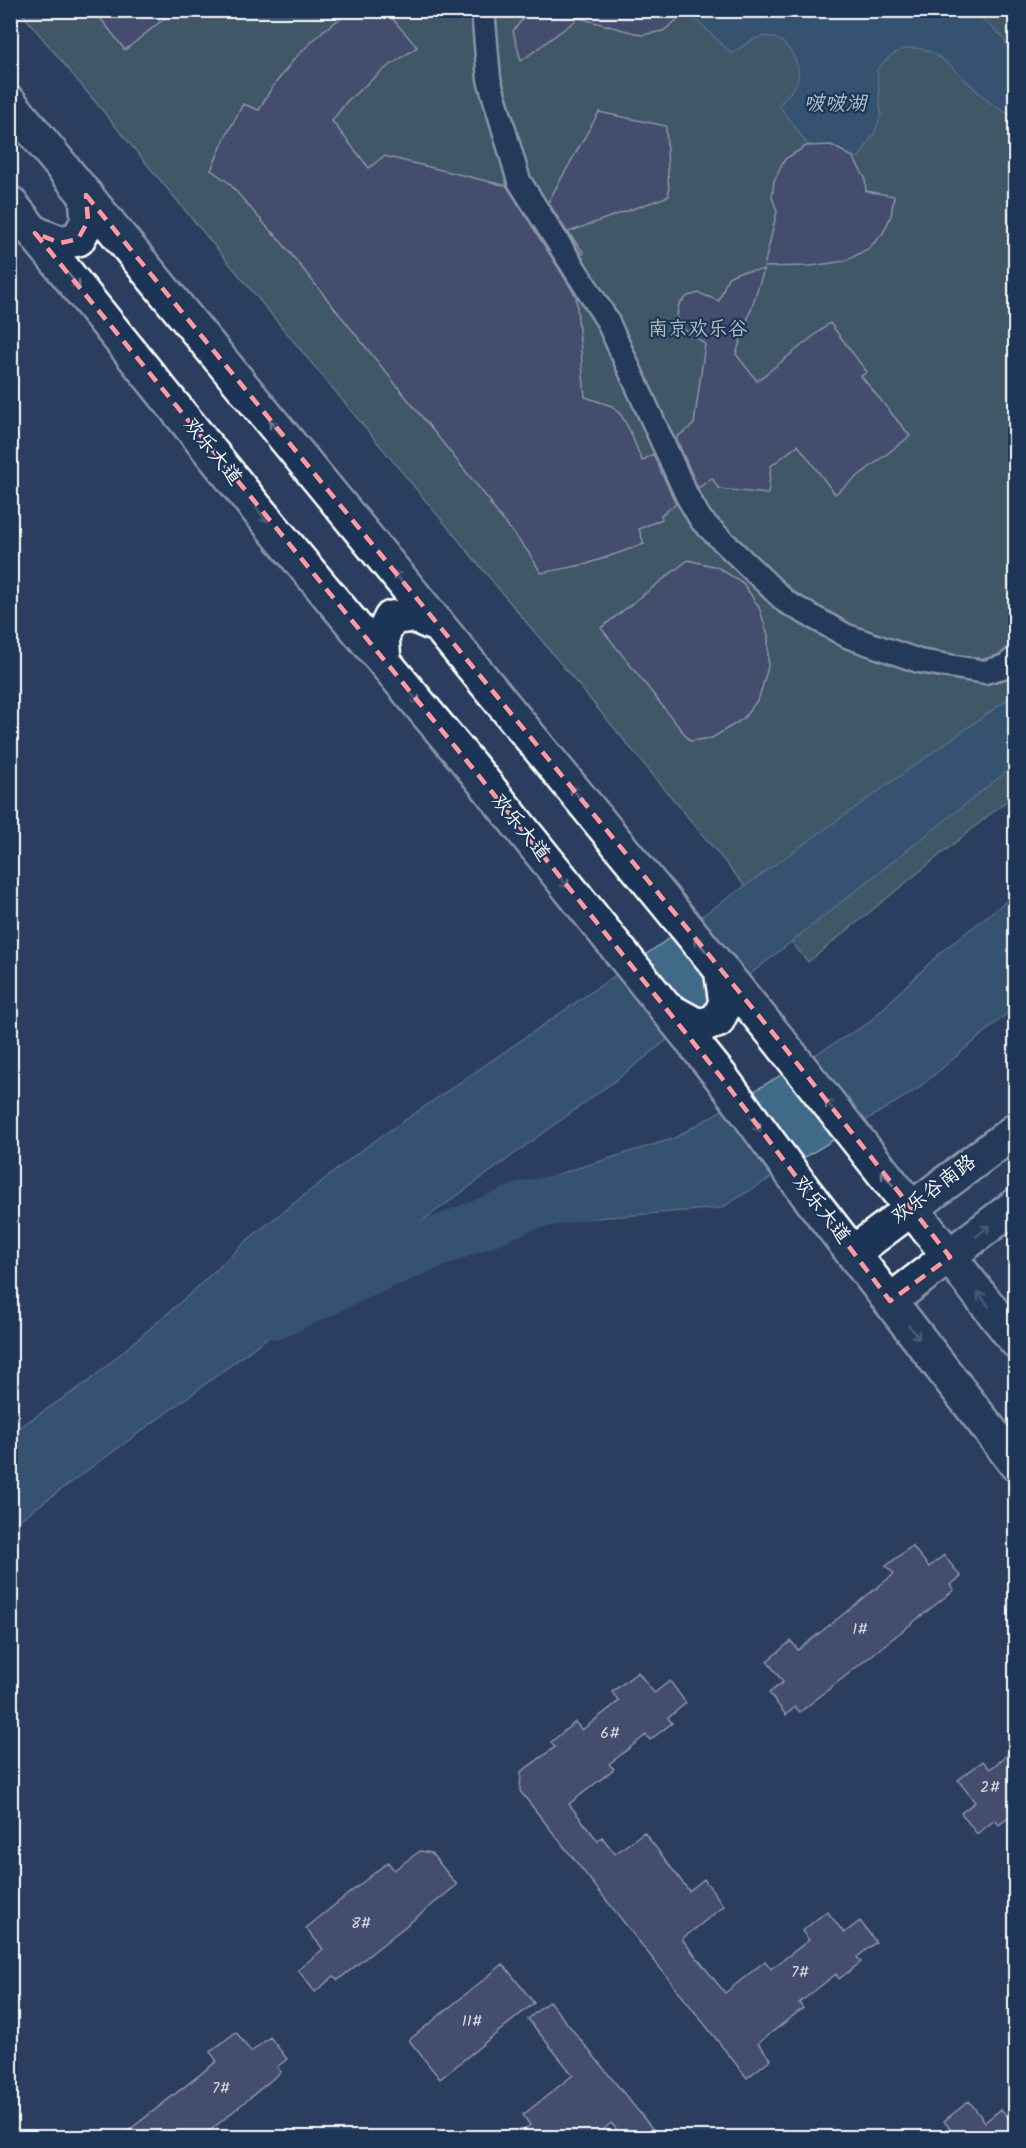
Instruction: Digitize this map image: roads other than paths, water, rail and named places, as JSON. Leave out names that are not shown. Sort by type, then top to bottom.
[{"type":"main road","points":[[10,103],[721,969],[1016,1341]]},
{"type":"main road","points":[[35,233],[60,243],[78,239],[88,221],[86,195]]},
{"type":"main road","name":"欢乐大道","points":[[10,203],[721,1077],[807,1194],[1016,1464]]},
{"type":"main road","points":[[384,661],[382,636],[391,618],[412,615],[438,626]]},
{"type":"main road","points":[[665,1009],[698,1026],[717,1021],[726,1004],[721,969]]},
{"type":"main road","name":"欢乐谷南路","points":[[854,1252],[1016,1130]]},
{"type":"main road","points":[[890,1301],[1016,1206]]},
{"type":"street","points":[[483,10],[489,79],[519,182],[607,320],[687,496],[701,520],[786,602],[848,636],[919,661],[984,672],[1006,666],[1016,657]]},
{"type":"water","name":"啵啵湖","points":[[688,11],[973,11],[1003,37],[1015,62],[1015,117],[991,103],[936,55],[922,49],[907,48],[892,55],[877,70],[881,115],[874,134],[859,158],[807,144],[779,105],[797,82],[798,76],[796,62],[788,48],[777,39],[760,37],[732,54]]},
{"type":"water","points":[[1015,694],[1015,765],[620,1077],[11,1526],[11,1433],[88,1382],[190,1294],[251,1237],[363,1149],[738,891]]},
{"type":"water","points":[[1015,894],[1015,1007],[916,1090],[721,1208],[533,1223],[517,1187],[675,1138],[867,1024],[940,953]]},
{"type":"waterway","points":[[276,1314],[376,1267],[526,1206],[592,1193]]},
{"type":"park label","name":"南京欢乐谷","points":[[698,330]]}]
